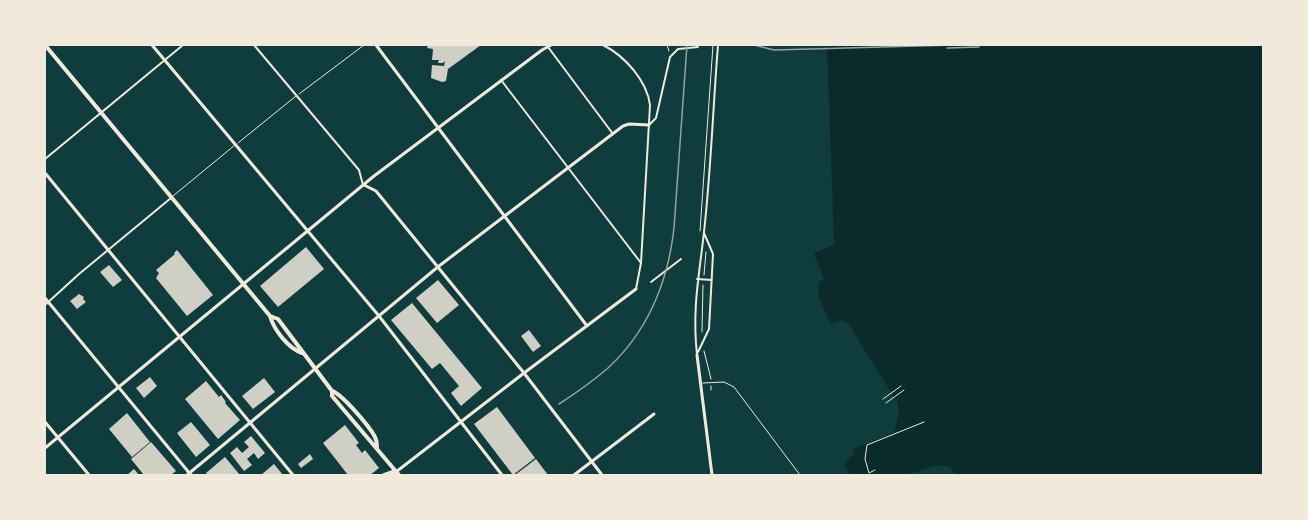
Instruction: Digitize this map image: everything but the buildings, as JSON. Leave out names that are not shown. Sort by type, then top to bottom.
[{"type":"main road","points":[[45,45],[270,316],[272,324],[293,350],[302,353]]},
{"type":"main road","points":[[270,316],[278,319],[332,391],[332,396],[399,475]]},
{"type":"main road","points":[[332,391],[339,393],[377,439],[377,447]]},
{"type":"street","points":[[152,45],[234,146],[379,316],[502,475]]},
{"type":"street","points":[[45,159],[183,45]]},
{"type":"street","points":[[254,45],[359,170],[363,185]]},
{"type":"street","points":[[376,45],[506,215],[587,326]]},
{"type":"street","points":[[383,475],[395,470],[636,289],[641,263],[649,95],[622,58],[603,45]]},
{"type":"street","points":[[712,475],[694,328],[697,279],[704,233],[718,45]]},
{"type":"street","points":[[45,448],[363,185],[439,126],[550,46],[613,134]]},
{"type":"street","points":[[45,298],[189,474],[439,266],[506,215],[613,134],[629,124],[649,124],[656,118],[670,57],[678,49],[698,46]]},
{"type":"street","points":[[501,80],[641,263]]},
{"type":"street","points":[[45,172],[293,475]]},
{"type":"street","points":[[363,185],[376,190],[439,266],[602,475]]},
{"type":"street","points":[[47,303],[171,197]]},
{"type":"street","points":[[697,355],[709,329],[712,280],[713,254],[704,233]]},
{"type":"street","points":[[651,282],[681,259]]},
{"type":"street","points":[[697,279],[712,280]]},
{"type":"street","points":[[574,475],[654,414]]},
{"type":"street","points":[[45,422],[89,475]]},
{"type":"street","points":[[392,475],[395,470]]},
{"type":"lane","points":[[171,197],[364,45]]},
{"type":"lane","points":[[700,384],[724,382],[734,387],[800,475]]},
{"type":"path","points":[[667,45],[670,57]]},
{"type":"path","points":[[700,217],[713,45]]},
{"type":"path","points":[[702,333],[705,246]]},
{"type":"path","points":[[703,343],[711,390]]},
{"type":"path","points":[[883,399],[901,386]]},
{"type":"path","points":[[886,403],[904,390]]},
{"type":"path","points":[[875,470],[869,473],[865,459],[867,445],[924,422]]},
{"type":"water","points":[[827,45],[1263,45],[1263,475],[956,475],[950,467],[937,465],[906,475],[850,475],[844,464],[854,453],[853,449],[894,433],[899,412],[897,402],[848,323],[843,320],[830,324],[818,294],[819,282],[824,279],[814,253],[834,245]]},
{"type":"railway","points":[[559,404],[596,378],[622,354],[645,321],[661,286],[674,228],[687,45]]},
{"type":"railway","points":[[754,45],[774,50],[954,45]]},
{"type":"railway","points":[[947,48],[979,47]]}]
